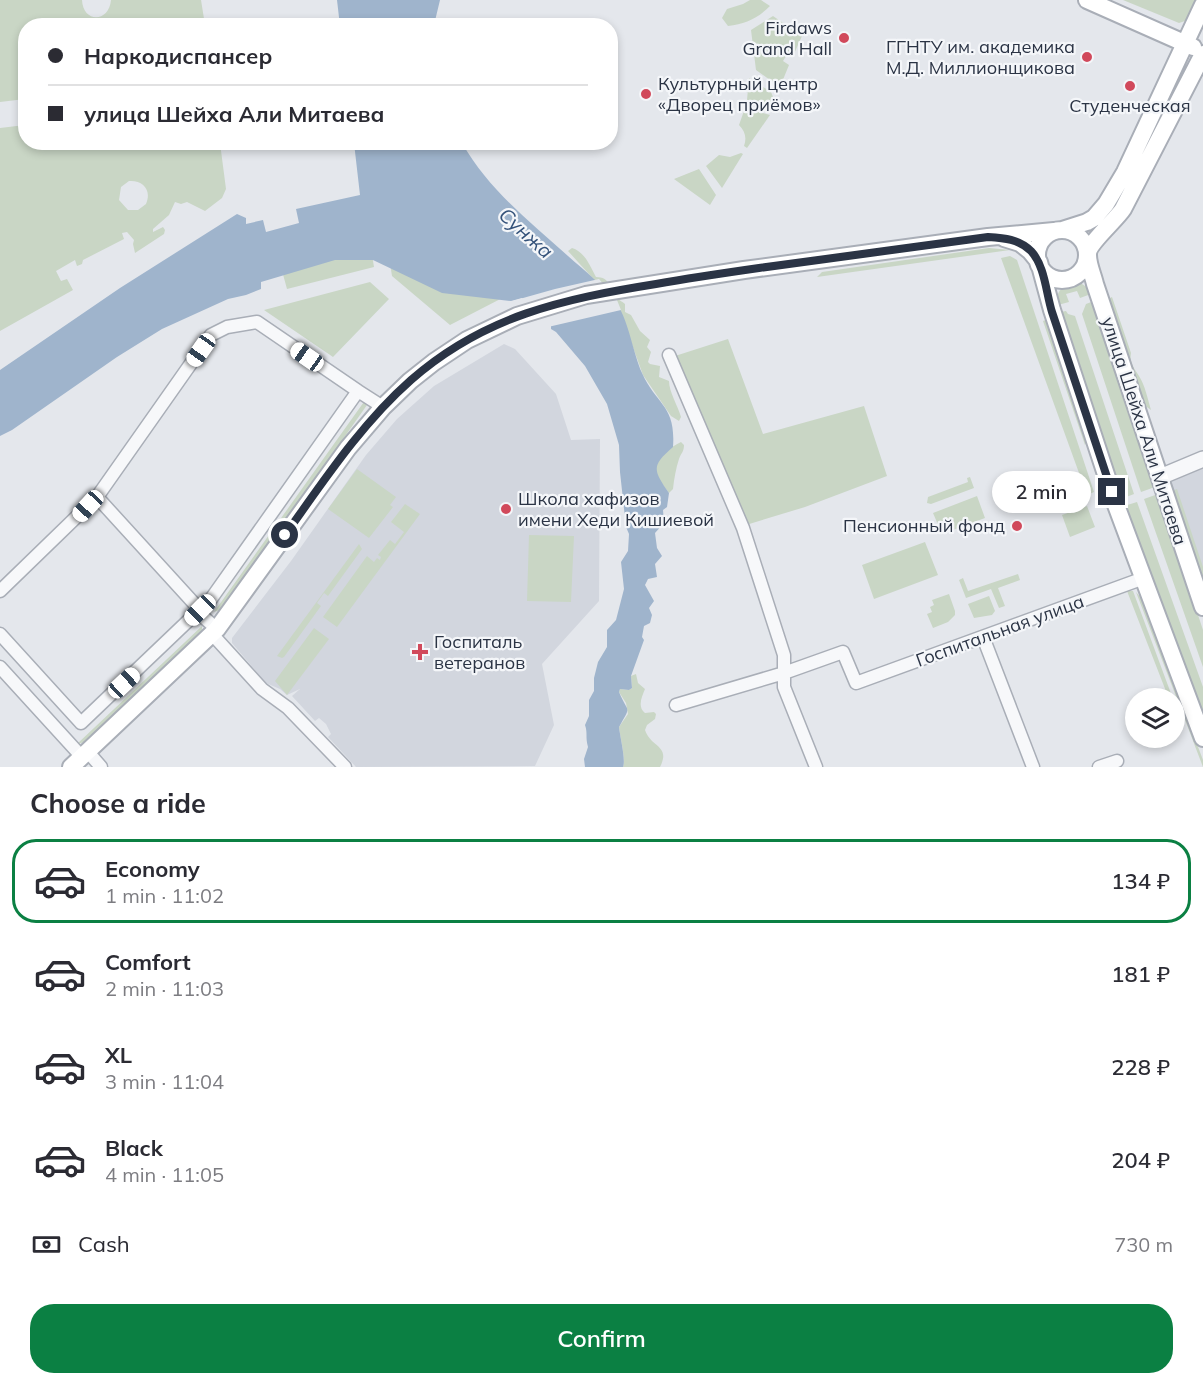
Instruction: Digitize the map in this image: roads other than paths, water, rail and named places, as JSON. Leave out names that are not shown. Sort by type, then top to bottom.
[{"type":"main road","points":[[988,237],[1020,243],[1030,251],[1048,275],[1062,280],[1069,279],[1082,271],[1091,244],[1117,218],[1135,189],[1203,52],[1087,0]]},
{"type":"main road","points":[[1203,5],[1125,172],[1106,204],[1094,218],[1058,231],[1042,241],[1038,248],[1039,262],[1052,310],[1112,492],[1203,738]]},
{"type":"main road","points":[[80,759],[214,632],[348,448],[383,407],[410,381],[467,340],[517,316],[558,302],[717,274],[988,237],[1058,231],[1068,231],[1080,237],[1087,254]]},
{"type":"main road","name":"улица Шейха Али Митаева","points":[[1087,254],[1203,607]]},
{"type":"street","points":[[0,591],[97,497],[211,335],[227,327],[257,322],[383,407]]},
{"type":"street","points":[[669,355],[743,528],[784,655],[784,687],[816,767]]},
{"type":"street","points":[[0,634],[81,723],[211,600],[358,391]]},
{"type":"street","points":[[1160,477],[1203,459]]},
{"type":"street","points":[[97,497],[200,610],[201,615],[214,632],[262,688],[288,708],[345,767]]},
{"type":"street","name":"Госпитальная улица","points":[[784,673],[843,652],[856,683],[1144,578]]},
{"type":"street","points":[[983,637],[1033,767]]},
{"type":"street","points":[[0,667],[80,759],[101,767]]},
{"type":"street","points":[[676,705],[784,673]]},
{"type":"street","points":[[1099,767],[1117,761]]},
{"type":"water","points":[[337,0],[440,0],[436,18],[339,18]]},
{"type":"water","name":"Сунжа","points":[[355,150],[467,150],[497,190],[594,279],[621,311],[642,373],[668,414],[672,422],[673,433],[673,447],[661,459],[657,468],[657,473],[669,493],[667,507],[663,510],[664,523],[655,533],[657,548],[662,556],[655,564],[657,577],[648,579],[645,585],[654,601],[649,608],[652,615],[650,623],[644,626],[642,637],[644,640],[631,676],[632,688],[620,689],[619,692],[627,709],[619,727],[623,767],[585,767],[584,759],[588,747],[585,725],[589,716],[589,700],[594,691],[594,678],[598,662],[607,647],[607,630],[616,620],[624,589],[621,562],[628,551],[629,534],[626,527],[619,445],[607,404],[585,366],[551,329],[551,318],[522,298],[511,301],[442,293],[373,260],[335,260],[261,282],[261,289],[228,299],[162,329],[0,436],[0,370],[120,288],[237,214],[246,218],[246,224],[263,220],[266,232],[299,223],[296,209],[360,195]]},
{"type":"place","name":"Firdaws Grand Hall","points":[[844,38]]},
{"type":"place","name":"ГГНТУ им. академика М.Д. Миллионщикова","points":[[1087,57]]},
{"type":"place","name":"Студенческая","points":[[1130,86]]},
{"type":"place","name":"Культурный центр «Дворец приёмов»","points":[[646,94]]},
{"type":"place","name":"Школа хафизов имени Хеди Кишиевой","points":[[506,509]]},
{"type":"place","name":"Пенсионный фонд","points":[[1017,526]]},
{"type":"place","name":"Госпиталь ветеранов","points":[[420,652]]}]
